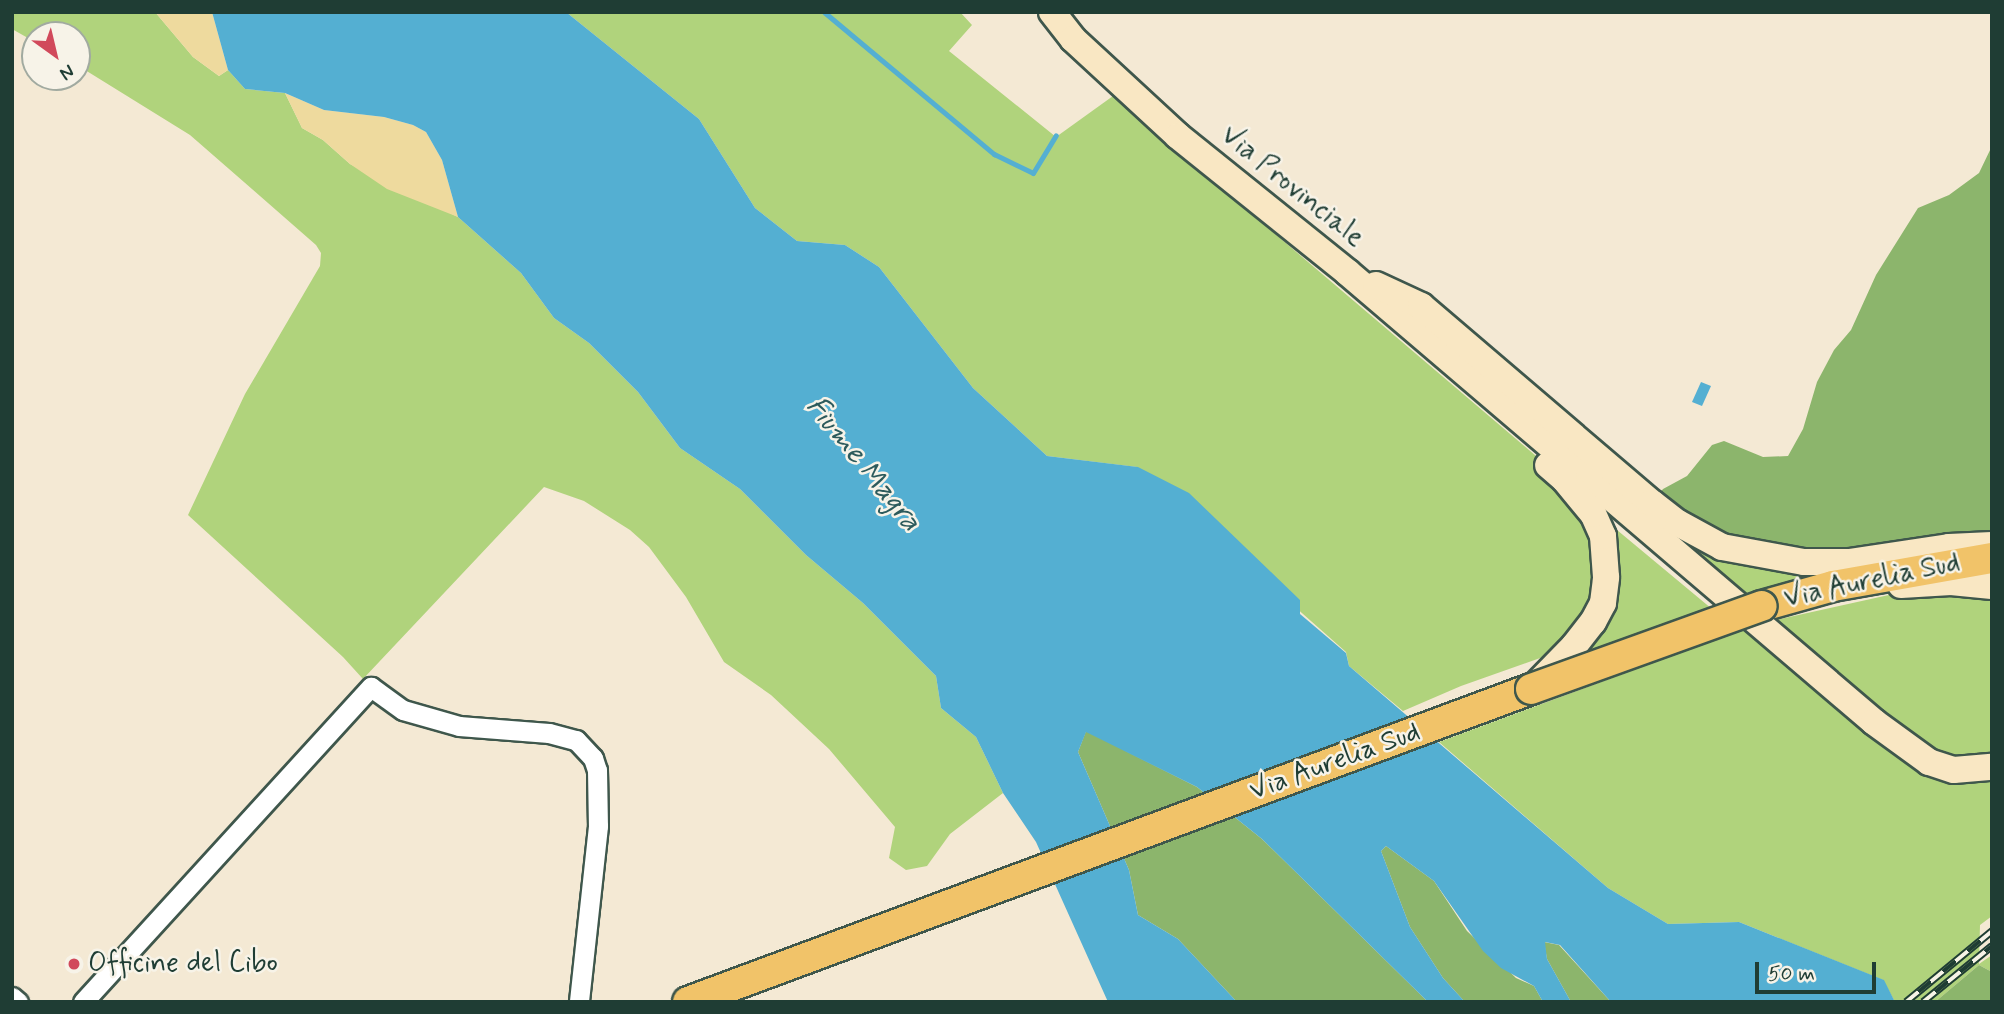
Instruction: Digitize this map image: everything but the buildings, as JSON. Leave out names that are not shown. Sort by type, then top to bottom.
[{"type":"main road","name":"Via Provinciale","points":[[1052,12],[1073,39],[1178,136],[1347,272]]},
{"type":"main road","points":[[1347,272],[1395,334],[1489,404],[1908,747],[1929,762],[1954,771],[1992,767]]},
{"type":"main road","points":[[1347,272],[1421,306],[1652,503],[1678,523],[1722,547],[1804,562],[1849,562],[1949,547],[1992,545]]},
{"type":"main road","points":[[1489,404],[1564,479],[1593,514],[1603,536],[1603,603],[1574,646],[1531,689]]},
{"type":"main road","name":"Via Aurelia Sud","points":[[688,1002],[1762,606],[1833,586],[1992,558]]},
{"type":"main road","points":[[1833,586],[1861,589],[1951,582],[1992,586]]},
{"type":"street","points":[[83,1002],[371,687],[404,710],[459,726],[549,733],[576,740],[587,749],[597,770],[595,851],[579,1002]]},
{"type":"street","points":[[12,997],[18,1002]]},
{"type":"green space","points":[[12,12],[155,12],[193,57],[219,76],[228,70],[245,89],[285,93],[302,128],[323,140],[350,164],[458,217],[521,273],[554,318],[589,343],[638,392],[680,448],[740,489],[806,555],[863,603],[936,676],[941,708],[976,737],[1003,793],[950,834],[927,866],[906,870],[889,858],[895,827],[829,749],[771,695],[724,662],[686,597],[649,547],[630,530],[584,501],[544,487],[363,679],[343,657],[188,515],[245,394],[320,266],[321,253],[316,245],[190,135],[91,74],[91,21],[21,21],[21,34],[12,29]]},
{"type":"green space","points":[[566,12],[960,12],[972,25],[949,51],[1056,137],[1113,96],[1563,479],[1592,515],[1602,602],[1574,646],[1461,686],[1403,711],[1349,666],[1346,652],[1137,467],[1047,456],[973,388],[879,267],[845,245],[797,241],[755,208],[699,119]]},
{"type":"green space","points":[[1992,146],[1992,545],[1768,557],[1652,503],[1663,489],[1687,476],[1712,445],[1724,441],[1763,457],[1788,456],[1803,429],[1817,382],[1834,350],[1851,330],[1876,275],[1918,208],[1949,195],[1979,173]]},
{"type":"green space","points":[[1611,525],[1718,614],[1582,660],[1607,626],[1616,598],[1620,573]]},
{"type":"green space","points":[[1685,542],[1742,562],[1788,572],[1808,571],[1813,580],[1743,598]]},
{"type":"green space","points":[[1925,587],[1992,593],[1992,755],[1973,761],[1929,754],[1767,622]]},
{"type":"green space","points":[[1747,628],[1909,765],[1928,774],[1992,777],[1992,916],[1980,925],[1979,964],[1992,955],[1992,972],[1979,965],[1935,1002],[1895,1002],[1883,980],[1739,922],[1668,924],[1608,888],[1439,742]]},
{"type":"green space","points":[[1086,731],[1197,787],[1262,839],[1428,1002],[1237,1002],[1178,939],[1138,915],[1129,870],[1078,752]]},
{"type":"green space","points":[[1386,846],[1434,881],[1467,931],[1516,978],[1534,986],[1543,1002],[1465,1002],[1443,978],[1410,927],[1381,851]]},
{"type":"green space","points":[[1544,942],[1559,945],[1611,1002],[1571,1002],[1547,959]]},
{"type":"green space","points":[[1979,965],[1992,972],[1992,1002],[1935,1002]]},
{"type":"sand","points":[[155,12],[212,12],[228,70],[219,76],[193,57]]},
{"type":"sand","points":[[285,93],[324,110],[384,117],[413,125],[426,132],[442,160],[458,217],[387,189],[350,164],[323,140],[302,128]]},
{"type":"water","name":"Fiume Magra","points":[[212,12],[566,12],[699,119],[755,208],[797,241],[845,245],[879,267],[973,388],[1047,456],[1138,467],[1189,493],[1300,600],[1300,614],[1346,653],[1349,666],[1608,888],[1668,924],[1739,922],[1884,980],[1895,1002],[1611,1002],[1560,945],[1545,942],[1547,959],[1571,1002],[1543,1002],[1534,986],[1501,968],[1483,951],[1434,881],[1386,846],[1381,851],[1410,927],[1443,978],[1465,1002],[1428,1002],[1262,839],[1197,787],[1086,732],[1078,752],[1129,870],[1138,915],[1178,939],[1237,1002],[1108,1002],[1036,842],[1003,793],[976,737],[941,708],[936,676],[863,603],[806,555],[740,489],[680,448],[638,392],[589,343],[554,318],[521,273],[458,217],[442,160],[426,132],[413,125],[384,117],[324,110],[285,93],[245,89],[228,70]]},
{"type":"water","points":[[1701,382],[1711,386],[1702,406],[1692,402]]},
{"type":"waterway","points":[[824,12],[994,154],[1033,173],[1056,135]]},
{"type":"railway","points":[[1906,1002],[1992,931]]},
{"type":"railway","points":[[1923,1002],[1992,946]]},
{"type":"place","name":"Officine del Cibo","points":[[74,964]]}]
